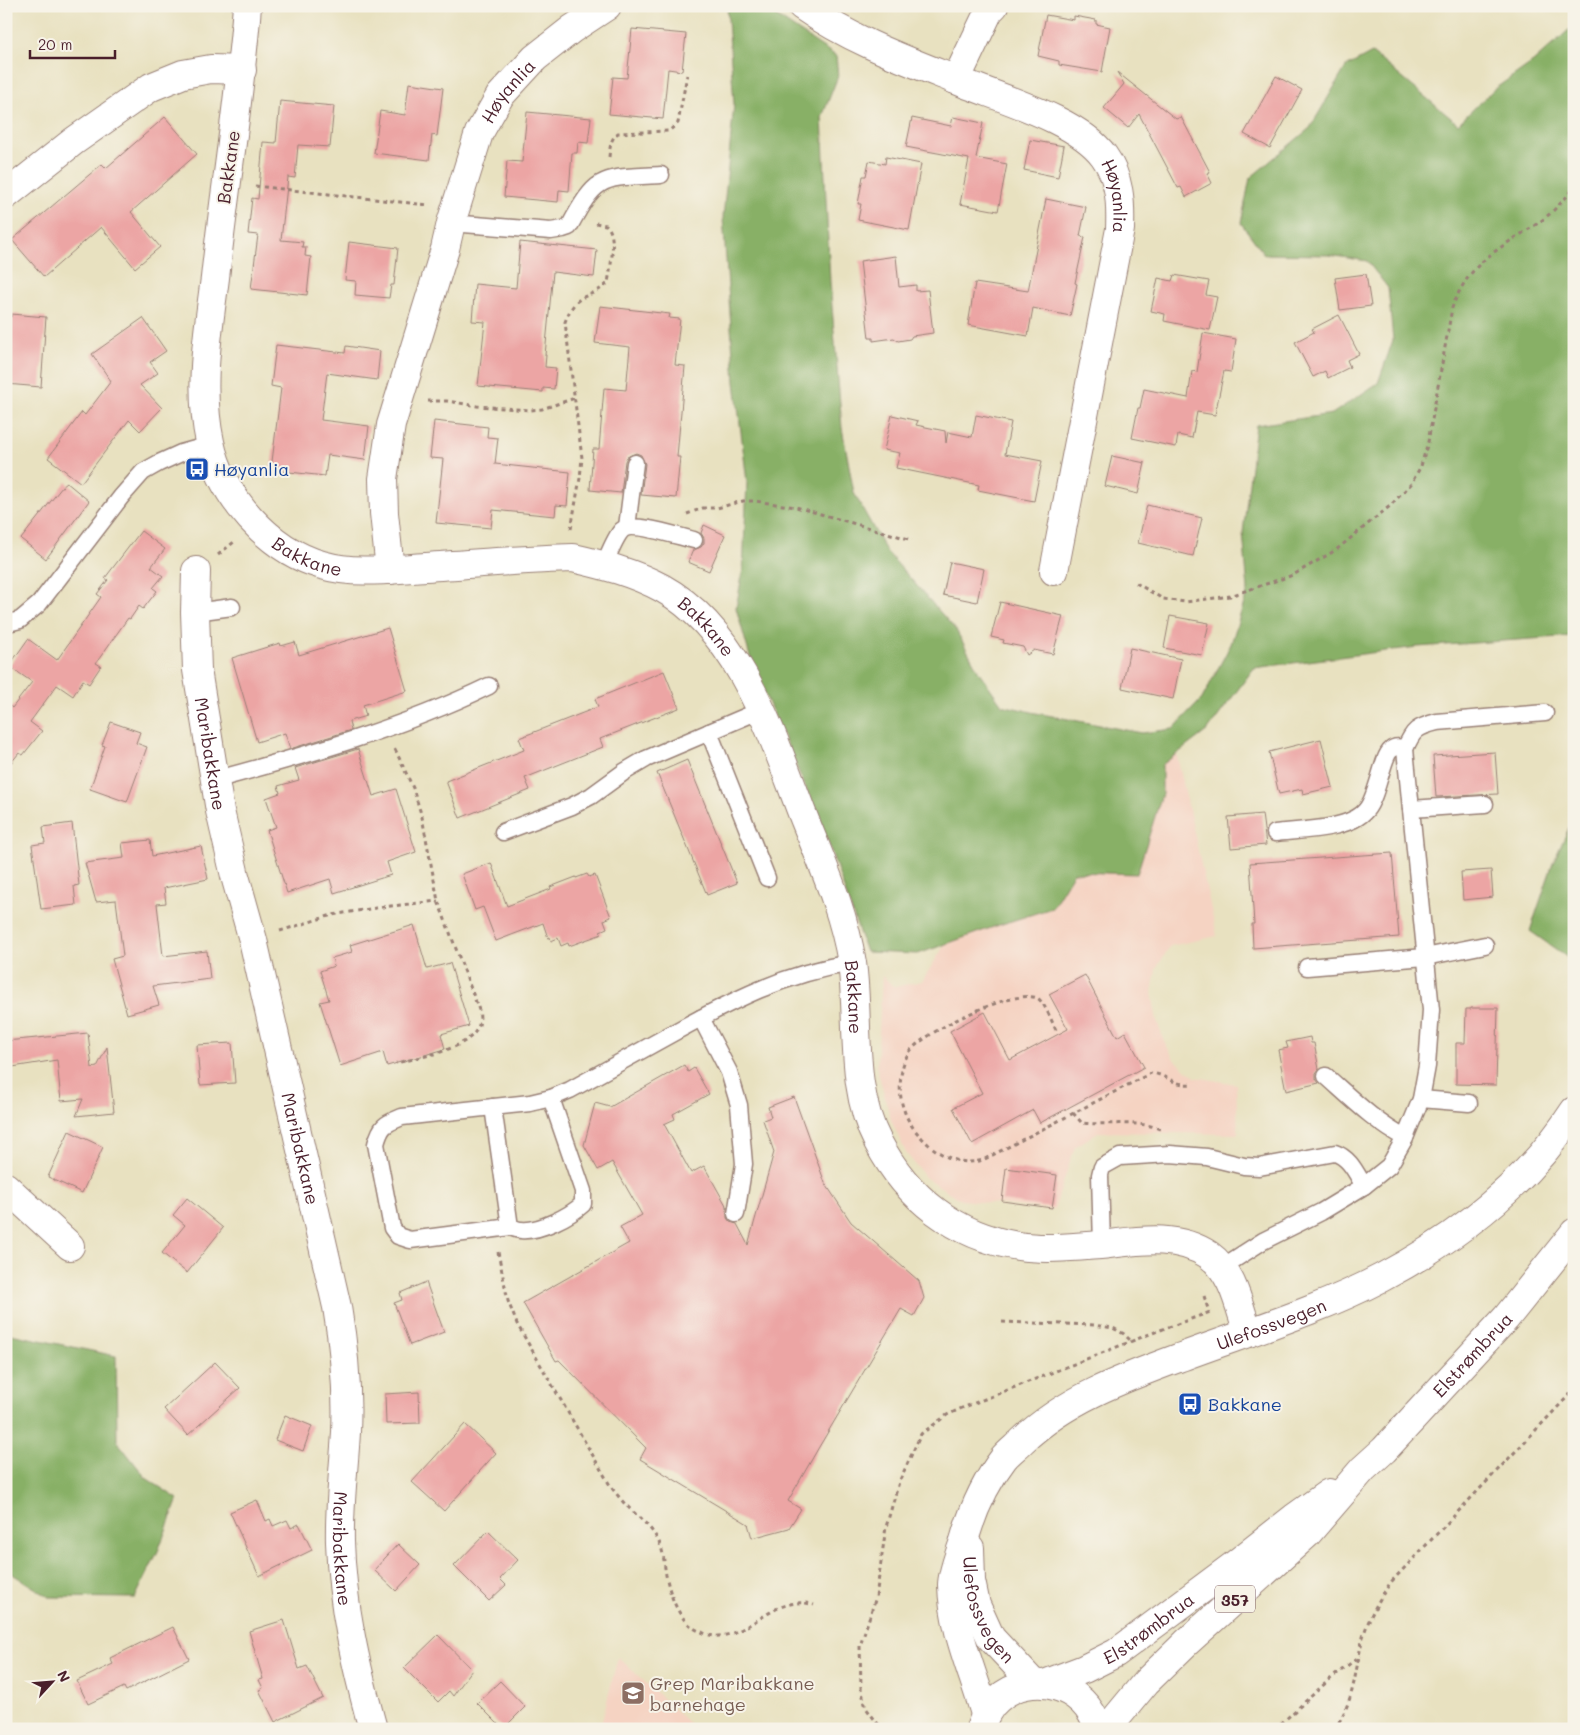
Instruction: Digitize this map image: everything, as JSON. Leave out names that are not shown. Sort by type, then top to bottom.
[{"type":"street","name":"Bakkane","points":[[247,6],[242,70],[226,182],[206,353],[205,417],[210,445],[218,467],[235,498],[254,523],[278,543],[302,557],[322,565],[364,571],[573,558],[604,565],[636,576],[665,590],[689,608],[710,628],[733,657],[745,678],[761,710],[829,883],[843,923],[852,963],[859,1071],[865,1109],[876,1139],[890,1164],[923,1202],[944,1217],[968,1230],[994,1240],[1019,1246],[1043,1248],[1156,1240],[1176,1242],[1195,1248],[1211,1256],[1230,1281],[1248,1332]]},
{"type":"street","name":"Høyanlia","points":[[390,570],[384,513],[384,479],[392,424],[445,249],[453,216],[480,133],[500,96],[535,58],[572,29],[607,6]]},
{"type":"street","name":"Høyanlia","points":[[802,6],[826,22],[863,41],[1044,115],[1076,130],[1104,156],[1120,192],[1120,229],[1054,571]]},
{"type":"street","points":[[956,80],[989,11],[994,6]]},
{"type":"street","points":[[6,196],[74,141],[151,87],[183,74],[211,69],[242,70]]},
{"type":"street","name":"Maribakkane","points":[[196,571],[194,612],[196,670],[214,780],[235,876],[253,940],[337,1306],[344,1352],[346,1384],[346,1431],[340,1541],[343,1579],[346,1611],[354,1656],[373,1729]]},
{"type":"street","name":"Ulefossvegen","points":[[982,1721],[954,1612],[952,1582],[969,1526],[982,1492],[1004,1457],[1032,1431],[1060,1411],[1090,1394],[1141,1372],[1320,1306],[1379,1279],[1424,1255],[1472,1222],[1512,1187],[1544,1152],[1574,1111]]},
{"type":"street","points":[[6,1187],[70,1246]]},
{"type":"street","name":"Elstrømbrua","points":[[1040,1683],[1084,1669],[1116,1653],[1247,1556],[1294,1518],[1363,1469],[1384,1450],[1506,1318],[1574,1233]]},
{"type":"street","name":"Elstrømbrua","points":[[1107,1729],[1146,1682],[1166,1662],[1307,1534],[1363,1469]]},
{"type":"street","name":"Ulefossvegen","points":[[969,1526],[971,1581],[976,1605],[991,1638],[1040,1683]]},
{"type":"street","points":[[1040,1683],[1060,1687],[1072,1693],[1091,1712],[1098,1729]]},
{"type":"street","name":"357","points":[[982,1721],[996,1700],[1007,1692],[1020,1686],[1040,1683]]},
{"type":"lane","points":[[453,216],[551,231],[563,230],[569,226],[592,188],[604,180],[614,177],[661,175]]},
{"type":"lane","points":[[6,620],[12,622],[20,620],[39,604],[121,497],[143,472],[181,454],[210,445]]},
{"type":"lane","points":[[627,527],[635,463]]},
{"type":"lane","points":[[604,565],[621,531],[627,527],[640,527],[694,540]]},
{"type":"lane","points":[[194,612],[232,607]]},
{"type":"lane","points":[[214,780],[291,759],[384,728],[452,704],[489,686]]},
{"type":"lane","points":[[503,832],[572,806],[591,796],[624,772],[646,760],[761,710]]},
{"type":"lane","points":[[1221,1268],[1263,1241],[1321,1212],[1364,1186],[1389,1166],[1406,1138],[1422,1098],[1427,1066],[1431,1010],[1405,748],[1412,734],[1421,726],[1436,722],[1545,713]]},
{"type":"lane","points":[[709,732],[767,878]]},
{"type":"lane","points":[[1275,833],[1342,825],[1355,820],[1366,810],[1377,790],[1388,754],[1392,748],[1405,748]]},
{"type":"lane","points":[[1411,809],[1485,804]]},
{"type":"lane","points":[[1307,967],[1425,957],[1485,946]]},
{"type":"lane","points":[[551,1098],[583,1191],[583,1204],[574,1212],[550,1224],[523,1231],[502,1228],[410,1240],[398,1236],[392,1228],[376,1144],[380,1131],[388,1123],[402,1117],[530,1103],[551,1098],[570,1090],[731,1001],[768,985],[825,967],[852,963]]},
{"type":"lane","points":[[701,1018],[729,1072],[739,1104],[744,1164],[736,1214]]},
{"type":"lane","points":[[1326,1076],[1369,1115],[1406,1138]]},
{"type":"lane","points":[[1422,1098],[1469,1103]]},
{"type":"lane","points":[[493,1107],[502,1228]]},
{"type":"lane","points":[[1102,1245],[1100,1175],[1102,1167],[1120,1157],[1170,1154],[1207,1157],[1244,1166],[1260,1167],[1335,1153],[1342,1155],[1350,1163],[1364,1186]]},
{"type":"path","points":[[604,180],[614,136],[624,132],[669,131],[678,123],[687,75]]},
{"type":"path","points":[[226,182],[395,201],[453,216]]},
{"type":"path","points":[[1136,583],[1163,598],[1185,602],[1230,596],[1293,575],[1336,550],[1390,506],[1411,484],[1421,466],[1428,442],[1452,308],[1458,292],[1488,255],[1542,220],[1574,188]]},
{"type":"path","points":[[570,535],[582,458],[565,322],[570,309],[577,301],[608,283],[613,240],[611,231],[606,225],[573,218]]},
{"type":"path","points":[[399,400],[447,401],[477,406],[530,410],[542,409],[575,398]]},
{"type":"path","points":[[675,535],[682,517],[694,511],[703,508],[724,507],[755,501],[796,507],[912,540]]},
{"type":"path","points":[[384,728],[413,788],[422,817],[438,901],[479,1010],[480,1019],[477,1029],[470,1038],[459,1044],[396,1063]]},
{"type":"path","points":[[253,940],[332,915],[382,906],[438,901]]},
{"type":"path","points":[[1056,1030],[1042,1001],[1027,996],[985,1006],[967,1014],[917,1043],[907,1055],[902,1074],[903,1109],[909,1121],[921,1138],[938,1153],[960,1162],[975,1162],[983,1160],[1151,1073],[1158,1074],[1177,1084],[1192,1084]]},
{"type":"path","points":[[1073,1113],[1082,1123],[1093,1125],[1151,1125],[1162,1130],[1167,1135],[1170,1141],[1170,1154]]},
{"type":"path","points":[[502,1228],[508,1301],[517,1324],[611,1487],[625,1504],[646,1523],[660,1543],[673,1601],[682,1617],[692,1627],[704,1634],[721,1636],[739,1630],[780,1607],[795,1602],[814,1605]]},
{"type":"path","points":[[886,1729],[878,1724],[866,1708],[861,1688],[860,1646],[876,1597],[886,1526],[893,1500],[909,1457],[921,1434],[947,1415],[962,1408],[1184,1320],[1238,1302]]},
{"type":"path","points":[[1002,1322],[1094,1325],[1113,1328],[1124,1334],[1131,1341]]},
{"type":"path","points":[[1334,1729],[1350,1701],[1368,1622],[1377,1603],[1391,1582],[1574,1390]]},
{"type":"path","points":[[1275,1729],[1360,1655]]},
{"type":"shaded area","points":[[1176,751],[1217,936],[1170,946],[1156,969],[1152,993],[1157,1021],[1164,1041],[1174,1059],[1195,1077],[1236,1084],[1238,1134],[1098,1132],[1075,1147],[1054,1210],[961,1200],[926,1178],[906,1153],[891,1120],[877,1068],[882,976],[895,987],[922,981],[967,910]]},
{"type":"shaded area","name":"Grep Maribakkane barnehage","points":[[618,1657],[695,1729],[600,1729]]},
{"type":"green space","points":[[727,6],[761,6],[836,56],[838,76],[822,117],[830,282],[842,428],[854,493],[886,551],[956,630],[979,672],[1002,705],[1142,733],[1173,729],[1202,699],[1231,644],[1248,590],[1243,533],[1256,425],[1332,414],[1378,383],[1393,340],[1388,288],[1367,261],[1329,255],[1264,254],[1241,223],[1250,178],[1310,128],[1346,67],[1372,53],[1458,124],[1493,90],[1533,62],[1572,27],[1574,20],[1574,636],[1417,647],[1254,668],[1208,730],[1162,765],[1162,794],[1137,874],[1074,872],[1052,908],[918,954],[866,952],[822,825],[753,667],[736,608],[743,570],[747,482],[735,382],[723,218],[734,104]]},
{"type":"green space","points":[[1574,817],[1574,962],[1530,931],[1553,863]]},
{"type":"green space","points":[[6,1333],[116,1356],[117,1441],[146,1478],[178,1499],[158,1551],[135,1598],[49,1597],[6,1570]]},
{"type":"building","points":[[1046,15],[1074,20],[1074,16],[1096,20],[1096,24],[1110,27],[1102,72],[1059,65],[1059,61],[1038,56]]},
{"type":"building","points":[[632,29],[686,34],[682,71],[668,69],[663,119],[609,114],[613,77],[627,78]]},
{"type":"building","points":[[1117,72],[1176,119],[1181,117],[1210,172],[1207,173],[1212,183],[1186,197],[1181,187],[1178,188],[1139,114],[1128,128],[1104,108],[1124,84]]},
{"type":"building","points":[[1276,76],[1302,90],[1270,148],[1244,134]]},
{"type":"building","points":[[409,83],[443,88],[437,136],[432,135],[429,160],[374,153],[380,111],[405,115]]},
{"type":"building","points":[[280,101],[334,106],[330,147],[298,145],[295,178],[288,177],[281,240],[303,242],[302,247],[306,247],[305,256],[311,257],[307,295],[251,289],[258,235],[248,234],[252,198],[258,199],[263,142],[276,143]]},
{"type":"building","points":[[527,112],[591,118],[588,143],[578,142],[577,153],[572,153],[569,191],[559,190],[558,202],[504,197],[507,161],[522,162]]},
{"type":"building","points":[[165,117],[197,154],[131,212],[160,247],[135,268],[101,227],[44,277],[12,240],[102,164],[106,168]]},
{"type":"building","points":[[953,117],[983,123],[976,158],[1007,164],[998,211],[960,204],[969,159],[906,147],[912,118],[951,126]]},
{"type":"building","points":[[1030,140],[1064,146],[1058,177],[1024,170]]},
{"type":"building","points":[[886,157],[921,164],[909,230],[858,220],[861,204],[858,204],[863,176],[866,176],[869,161],[885,164]]},
{"type":"building","points":[[1046,199],[1086,207],[1080,236],[1085,237],[1070,316],[1033,308],[1028,336],[968,325],[975,283],[1028,291]]},
{"type":"building","points":[[349,242],[398,248],[394,285],[391,285],[389,298],[355,295],[356,281],[345,280]]},
{"type":"building","points":[[520,242],[597,250],[594,277],[553,272],[545,367],[556,368],[554,389],[543,388],[543,392],[478,386],[485,322],[472,321],[475,284],[516,288]]},
{"type":"building","points":[[896,256],[899,287],[916,285],[916,291],[928,290],[933,333],[912,336],[910,339],[898,341],[894,338],[873,341],[873,338],[869,338],[860,261]]},
{"type":"building","points":[[1366,274],[1371,306],[1340,310],[1335,278]]},
{"type":"building","points":[[1174,275],[1209,281],[1206,295],[1217,297],[1210,330],[1164,321],[1165,314],[1151,311],[1158,278],[1172,281]]},
{"type":"building","points":[[600,306],[670,314],[669,318],[680,319],[675,365],[685,366],[677,457],[680,457],[676,498],[641,495],[645,464],[641,455],[636,453],[627,457],[625,461],[621,493],[590,490],[593,449],[599,449],[604,388],[626,390],[630,347],[595,343]]},
{"type":"building","points":[[11,314],[46,317],[41,387],[6,384],[6,316],[11,317]]},
{"type":"building","points":[[1339,315],[1359,354],[1347,360],[1350,367],[1328,378],[1325,371],[1313,377],[1295,342],[1314,332],[1312,329]]},
{"type":"building","points":[[143,318],[166,351],[150,362],[158,373],[140,385],[162,408],[140,431],[129,420],[81,483],[48,458],[82,412],[85,415],[111,381],[92,354]]},
{"type":"building","points":[[1203,333],[1236,339],[1231,372],[1224,371],[1215,415],[1197,412],[1192,438],[1178,435],[1176,447],[1132,438],[1144,389],[1188,398],[1192,371],[1197,372]]},
{"type":"building","points":[[276,345],[345,353],[346,346],[380,351],[377,380],[327,373],[321,420],[369,426],[365,460],[328,455],[325,476],[271,470],[281,388],[271,386]]},
{"type":"building","points":[[892,415],[918,421],[916,425],[945,431],[946,443],[948,432],[972,437],[976,415],[1011,422],[1005,454],[1042,461],[1034,501],[978,490],[979,485],[896,468],[900,453],[884,450]]},
{"type":"building","points":[[434,421],[488,427],[487,437],[498,438],[495,464],[570,472],[567,506],[556,505],[555,516],[493,510],[491,528],[436,523],[443,459],[430,458]]},
{"type":"building","points":[[1112,456],[1145,463],[1138,494],[1105,486]]},
{"type":"building","points":[[66,482],[89,501],[46,559],[21,539]]},
{"type":"building","points":[[1147,505],[1202,518],[1193,556],[1138,543]]},
{"type":"building","points":[[704,525],[725,535],[709,571],[688,562],[693,550],[701,547],[704,543],[701,533]]},
{"type":"building","points":[[141,531],[165,549],[151,567],[163,576],[153,588],[157,591],[143,609],[139,606],[130,619],[128,618],[96,663],[101,666],[89,684],[83,680],[73,696],[57,685],[30,722],[42,731],[23,755],[19,753],[6,769],[6,703],[12,708],[32,682],[9,666],[28,639],[57,660],[101,597],[97,594],[108,580],[105,578]]},
{"type":"building","points":[[950,562],[984,569],[977,602],[943,595]]},
{"type":"building","points":[[1000,602],[1063,616],[1053,654],[1034,650],[1027,655],[1023,647],[1003,643],[1004,640],[991,637]]},
{"type":"building","points":[[1170,616],[1209,623],[1202,655],[1164,648]]},
{"type":"building","points":[[388,628],[407,691],[363,705],[366,716],[349,721],[351,730],[290,749],[285,733],[257,742],[232,658],[280,643],[281,646],[295,642],[299,655]]},
{"type":"building","points":[[1130,648],[1181,659],[1173,699],[1122,688]]},
{"type":"building","points":[[664,671],[679,708],[600,739],[603,747],[525,778],[530,790],[460,818],[446,781],[524,750],[519,738],[598,707],[595,699]]},
{"type":"building","points":[[111,722],[140,732],[136,743],[147,747],[127,802],[90,789],[105,746],[102,745]]},
{"type":"building","points":[[1321,739],[1333,787],[1303,794],[1302,789],[1279,794],[1269,752]]},
{"type":"building","points":[[358,749],[373,796],[396,789],[416,852],[387,862],[391,875],[334,893],[330,879],[287,893],[267,830],[276,827],[266,798],[280,793],[278,786],[299,780],[295,768]]},
{"type":"building","points":[[1495,752],[1498,794],[1436,797],[1433,756]]},
{"type":"building","points":[[687,760],[737,883],[707,895],[657,773]]},
{"type":"building","points":[[1262,814],[1266,845],[1231,848],[1228,817]]},
{"type":"building","points":[[72,823],[79,885],[74,886],[76,905],[41,909],[32,845],[45,843],[43,827]]},
{"type":"building","points":[[150,840],[152,856],[201,846],[208,879],[164,888],[166,903],[157,904],[163,956],[207,951],[210,979],[153,986],[159,1005],[127,1014],[112,959],[123,956],[116,900],[96,902],[85,863],[124,858],[122,843]]},
{"type":"building","points":[[1392,853],[1399,937],[1253,948],[1252,924],[1254,924],[1250,863]]},
{"type":"building","points":[[491,863],[507,906],[576,877],[587,874],[589,877],[595,875],[611,917],[604,920],[607,928],[600,931],[602,934],[569,946],[568,943],[561,946],[558,938],[551,941],[550,937],[548,938],[543,923],[496,941],[483,907],[475,910],[462,874]]},
{"type":"building","points":[[1491,870],[1493,897],[1463,900],[1461,872]]},
{"type":"building","points":[[414,925],[427,969],[450,963],[469,1026],[441,1034],[445,1049],[387,1066],[383,1052],[340,1066],[320,1002],[329,1000],[320,971],[334,966],[332,958],[352,952],[350,945]]},
{"type":"building","points":[[1085,975],[1117,1037],[1125,1032],[1144,1067],[1040,1123],[1033,1110],[972,1144],[953,1108],[982,1093],[950,1031],[985,1012],[1010,1060],[1068,1029],[1049,994]]},
{"type":"building","points":[[1498,1008],[1496,1085],[1456,1084],[1456,1043],[1465,1043],[1466,1009]]},
{"type":"building","points":[[88,1033],[92,1068],[97,1067],[107,1047],[114,1112],[76,1116],[83,1099],[61,1101],[57,1060],[6,1068],[6,1041]]},
{"type":"building","points":[[1310,1037],[1311,1043],[1314,1043],[1319,1069],[1316,1073],[1316,1079],[1319,1083],[1286,1091],[1278,1050],[1288,1048],[1286,1042]]},
{"type":"building","points":[[232,1043],[235,1083],[200,1085],[197,1045]]},
{"type":"building","points":[[684,1065],[688,1072],[694,1068],[709,1094],[673,1114],[675,1119],[664,1124],[691,1173],[704,1166],[727,1207],[727,1218],[730,1222],[737,1224],[748,1245],[774,1152],[763,1120],[771,1117],[768,1107],[794,1097],[825,1183],[851,1222],[919,1281],[924,1298],[914,1316],[901,1309],[819,1447],[788,1501],[801,1509],[789,1528],[752,1538],[748,1524],[640,1459],[646,1448],[559,1360],[556,1361],[523,1303],[629,1243],[620,1227],[642,1215],[612,1162],[598,1170],[584,1145],[595,1103],[610,1107]]},
{"type":"building","points":[[69,1131],[103,1147],[82,1193],[48,1177]]},
{"type":"building","points":[[1006,1168],[1057,1175],[1052,1208],[1002,1201]]},
{"type":"building","points":[[187,1198],[223,1228],[187,1273],[162,1253],[185,1225],[173,1215]]},
{"type":"building","points":[[426,1282],[444,1332],[410,1345],[394,1303],[402,1300],[400,1293]]},
{"type":"building","points":[[215,1362],[240,1388],[188,1435],[164,1409]]},
{"type":"building","points":[[419,1392],[420,1423],[386,1424],[385,1394]]},
{"type":"building","points":[[285,1415],[312,1426],[303,1451],[275,1440]]},
{"type":"building","points":[[465,1424],[496,1453],[444,1511],[412,1482]]},
{"type":"building","points":[[257,1500],[266,1521],[270,1519],[273,1526],[287,1520],[291,1528],[299,1524],[312,1550],[259,1576],[230,1512]]},
{"type":"building","points":[[488,1531],[518,1560],[500,1579],[506,1585],[489,1601],[454,1566]]},
{"type":"building","points":[[398,1544],[420,1565],[396,1591],[374,1570]]},
{"type":"building","points":[[284,1620],[299,1669],[307,1666],[323,1698],[275,1722],[259,1690],[263,1688],[259,1680],[263,1679],[249,1631]]},
{"type":"building","points":[[173,1627],[189,1659],[126,1691],[124,1687],[88,1704],[77,1681],[113,1664],[110,1658]]},
{"type":"building","points":[[438,1635],[472,1670],[453,1696],[449,1691],[438,1702],[404,1668]]},
{"type":"building","points":[[500,1681],[525,1707],[503,1729],[477,1703]]},
{"type":"place","name":"Høyanlia","points":[[197,469]]},
{"type":"place","name":"Bakkane","points":[[1190,1404]]},
{"type":"place","name":"Grep Maribakkane barnehage","points":[[633,1693]]}]
